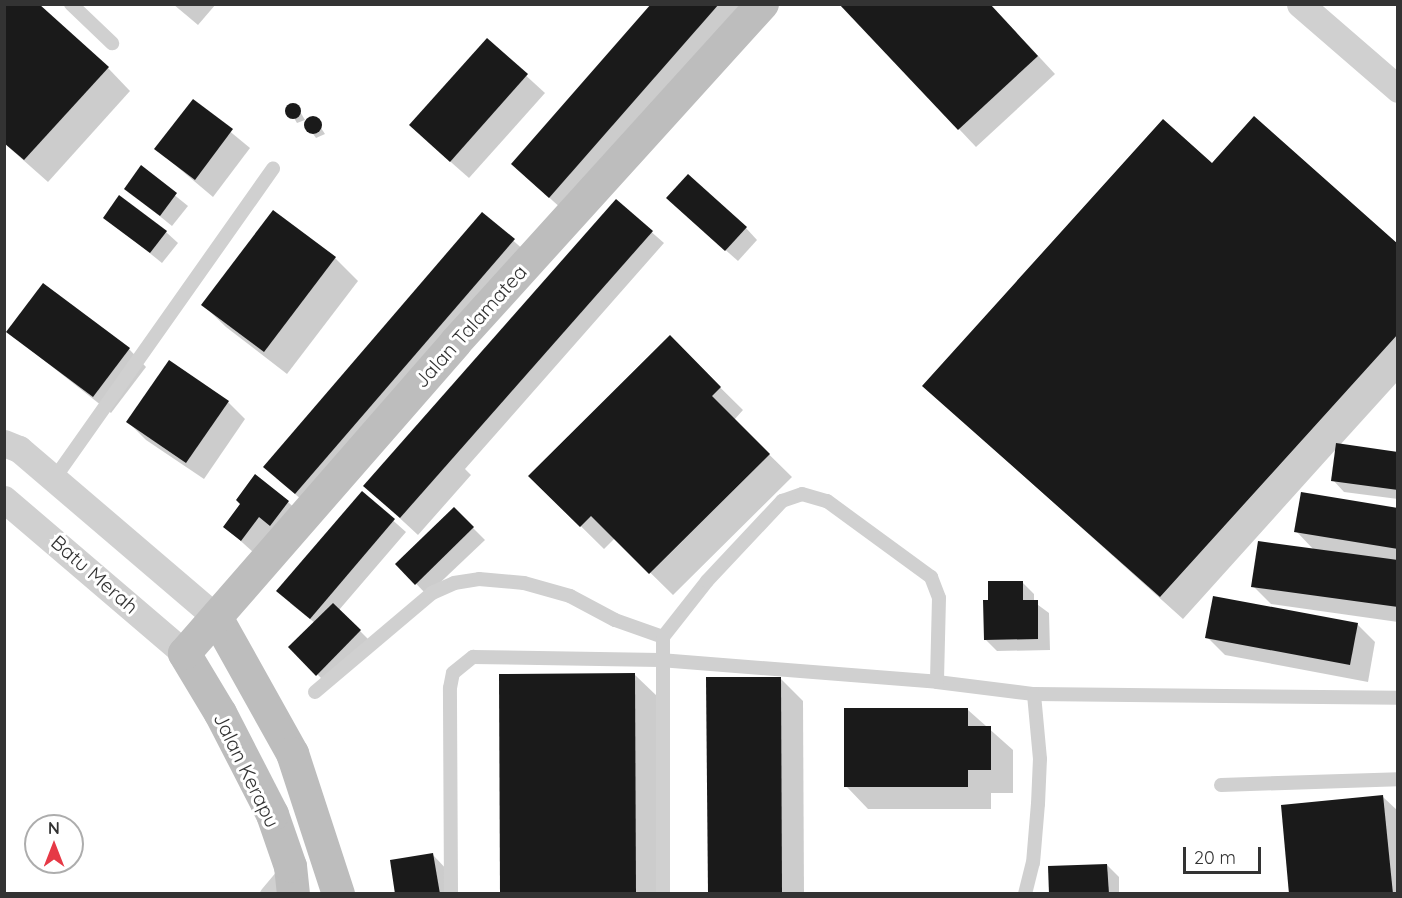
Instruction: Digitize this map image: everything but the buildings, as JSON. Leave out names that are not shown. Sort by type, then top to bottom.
[{"type":"street","name":"Jalan Talamatea","points":[[184,653],[455,342],[762,4]]},
{"type":"street","points":[[1300,4],[1398,89]]},
{"type":"street","points":[[4,443],[19,449],[216,617],[292,753],[338,894]]},
{"type":"street","name":"Batu Merah","points":[[4,499],[184,653]]},
{"type":"street","name":"Jalan Kerapu","points":[[184,653],[220,713],[272,814],[292,880]]},
{"type":"lane","points":[[71,4],[112,43]]},
{"type":"lane","points":[[54,479],[273,168]]},
{"type":"lane","points":[[663,894],[660,660],[663,637],[715,573],[782,501],[802,494],[814,495],[866,526],[931,577],[939,598],[937,682]]},
{"type":"lane","points":[[315,692],[432,593],[454,583],[479,579],[524,583],[570,596],[615,620],[663,637]]},
{"type":"lane","points":[[451,894],[453,673],[473,657],[660,660],[937,682],[1034,694],[1398,698]]},
{"type":"lane","points":[[1025,894],[1033,863],[1038,804],[1040,759],[1034,694]]},
{"type":"lane","points":[[1221,785],[1398,779]]},
{"type":"lane","points":[[267,894],[292,880]]}]
